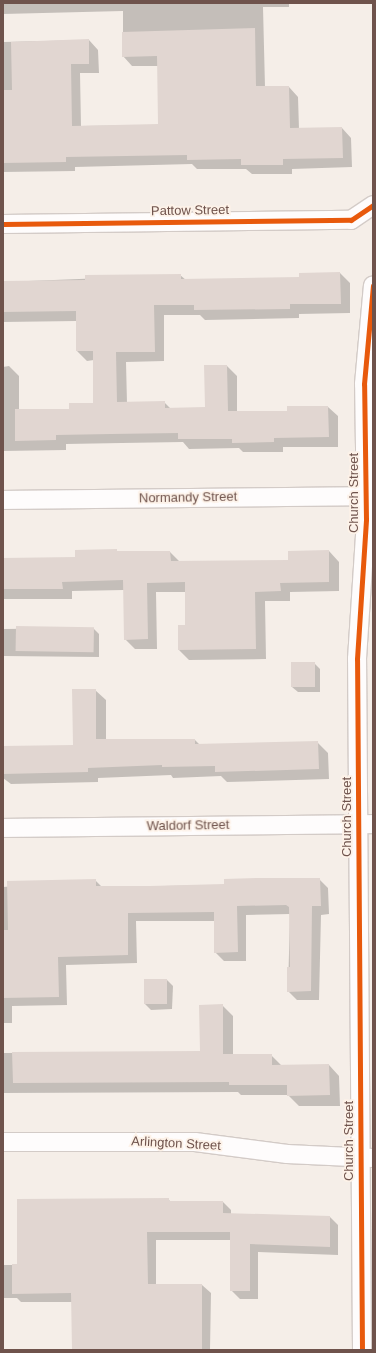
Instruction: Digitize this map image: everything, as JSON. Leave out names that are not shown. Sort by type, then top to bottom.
[{"type":"street","name":"Pattow Street","points":[[3,224],[351,220],[373,205]]},
{"type":"street","name":"Church Street","points":[[362,1350],[367,1159],[365,825],[356,659],[369,496],[364,384],[373,285]]},
{"type":"street","name":"Normandy Street","points":[[3,500],[369,496]]},
{"type":"street","name":"Waldorf Street","points":[[3,828],[365,825]]},
{"type":"street","name":"Arlington Street","points":[[3,1142],[195,1142],[286,1154],[367,1159]]},
{"type":"building","points":[[255,28],[256,86],[289,86],[290,128],[342,127],[343,158],[283,159],[283,165],[241,165],[241,159],[187,160],[187,155],[66,157],[66,162],[3,163],[3,90],[12,90],[11,42],[89,39],[89,64],[71,64],[72,126],[158,124],[157,56],[122,57],[122,32]]},
{"type":"building","points":[[340,272],[341,304],[290,304],[290,309],[194,310],[194,305],[154,305],[155,352],[116,352],[117,402],[165,401],[165,408],[205,407],[204,365],[227,365],[228,411],[287,411],[287,406],[328,406],[329,437],[274,438],[274,442],[232,443],[232,439],[178,439],[178,433],[56,435],[56,440],[15,441],[15,409],[69,409],[69,403],[93,403],[93,351],[76,351],[76,311],[3,312],[3,281],[85,280],[85,275],[181,274],[181,279],[299,277],[299,273]]},
{"type":"building","points":[[117,549],[117,551],[170,551],[171,561],[288,560],[288,551],[329,550],[329,582],[280,583],[281,591],[255,592],[256,649],[178,650],[178,625],[185,625],[185,582],[147,583],[148,639],[124,640],[123,580],[62,582],[63,589],[3,589],[3,558],[75,557],[75,550]]},
{"type":"building","points":[[16,626],[94,627],[94,652],[16,651]]},
{"type":"building","points":[[291,662],[315,662],[315,687],[291,687]]},
{"type":"building","points":[[72,689],[96,689],[96,739],[195,739],[195,744],[318,741],[319,769],[215,772],[215,766],[162,767],[162,765],[88,768],[88,772],[3,774],[3,746],[73,745]]},
{"type":"building","points":[[320,878],[321,906],[312,906],[311,991],[287,992],[287,967],[290,967],[289,907],[286,905],[237,906],[238,952],[214,953],[214,912],[128,913],[128,955],[58,957],[59,997],[3,998],[3,930],[8,930],[7,881],[96,879],[96,886],[150,886],[224,884],[224,879]]},
{"type":"building","points":[[144,979],[167,979],[167,1004],[144,1004]]},
{"type":"building","points":[[223,1004],[223,1054],[272,1054],[272,1065],[329,1064],[330,1095],[287,1096],[287,1085],[229,1085],[229,1082],[13,1083],[12,1052],[200,1051],[199,1005]]},
{"type":"building","points":[[169,1198],[169,1201],[223,1201],[223,1213],[330,1216],[330,1247],[250,1244],[250,1291],[230,1291],[230,1232],[147,1232],[148,1284],[202,1284],[202,1350],[72,1350],[71,1293],[12,1294],[12,1264],[17,1264],[17,1199]]},
{"type":"cycle path","points":[[3,224],[351,220],[373,205]]},
{"type":"cycle path","points":[[362,1350],[357,659],[366,519],[364,384],[373,285]]}]
